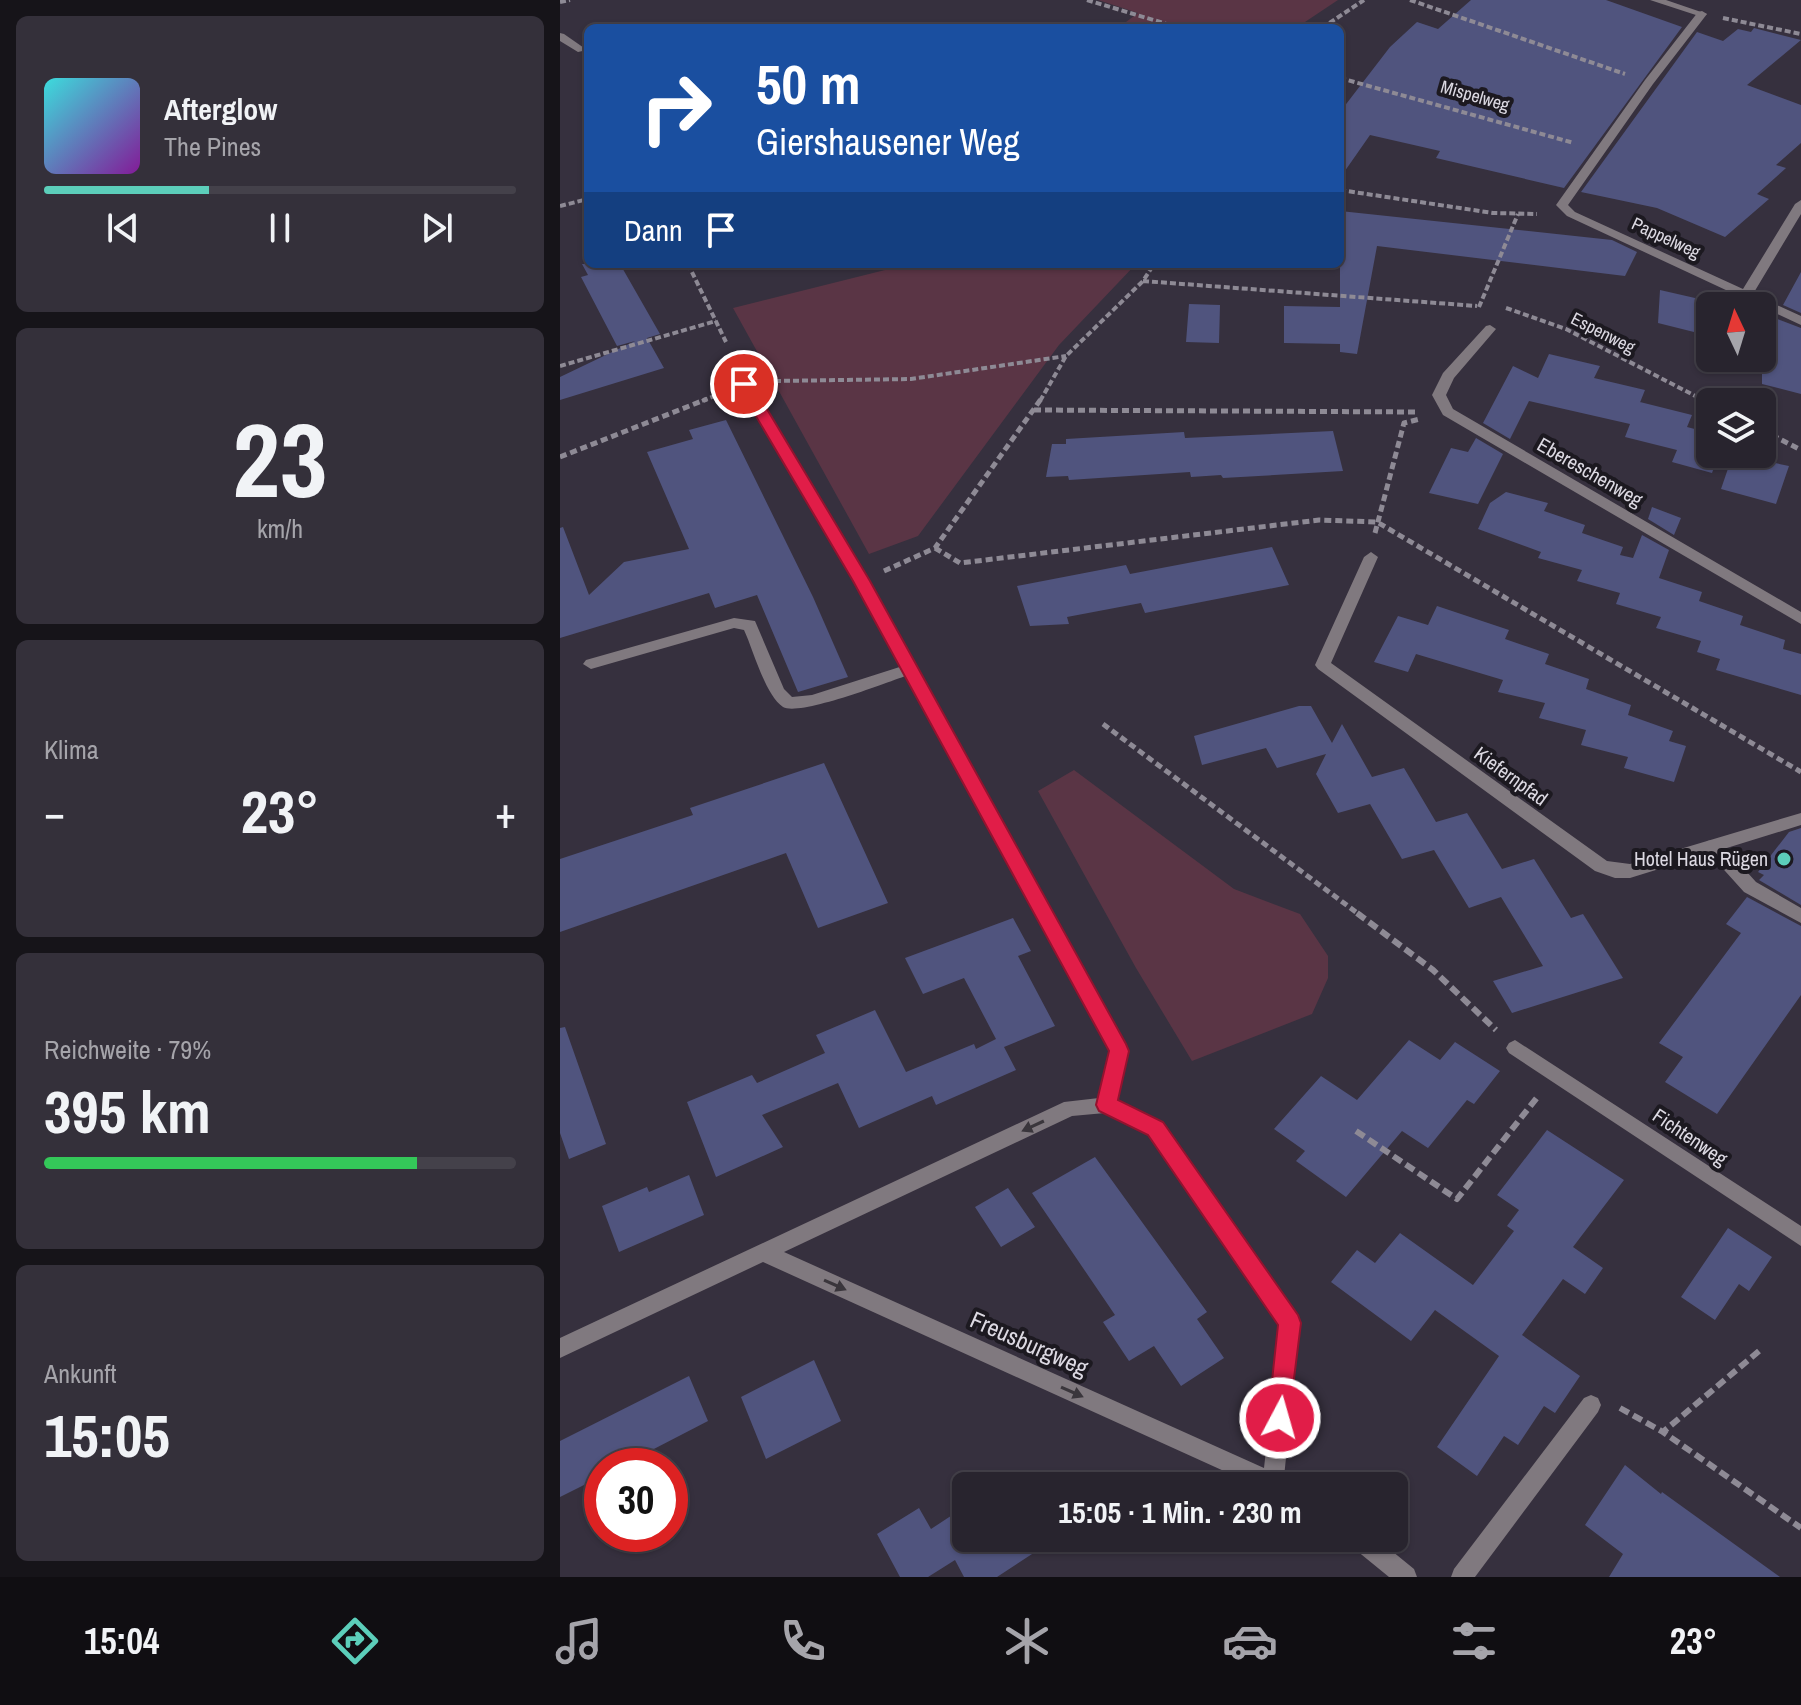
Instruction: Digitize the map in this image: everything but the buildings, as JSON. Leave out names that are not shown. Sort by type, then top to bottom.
[{"type":"street","points":[[1571,214],[1562,205],[1649,82],[1702,14],[1655,0]]},
{"type":"street","points":[[560,36],[582,50]]},
{"type":"street","points":[[1748,292],[1801,204]]},
{"type":"street","name":"Pappelweg","points":[[1571,214],[1740,292]]},
{"type":"street","name":"Pappelweg","points":[[1776,309],[1801,321]]},
{"type":"street","points":[[1448,412],[1439,395],[1448,376],[1490,329]]},
{"type":"street","points":[[736,362],[744,384],[861,581],[1119,1051],[1106,1105]]},
{"type":"street","name":"Ebereschenweg","points":[[1448,412],[1801,619]]},
{"type":"street","name":"Kiefernpfad","points":[[1371,557],[1323,665],[1601,866],[1630,871],[1801,819]]},
{"type":"street","points":[[591,664],[734,623],[750,625],[778,692],[789,703],[813,701],[909,669]]},
{"type":"street","points":[[1713,846],[1750,887],[1801,916]]},
{"type":"street","name":"Fichtenweg","points":[[1515,1048],[1801,1237]]},
{"type":"street","points":[[560,1348],[1070,1108],[1106,1105],[1155,1129],[1290,1323],[1278,1472]]},
{"type":"street","name":"Freusburgweg","points":[[764,1253],[1250,1472]]},
{"type":"street","points":[[1462,1577],[1591,1405]]},
{"type":"street","points":[[1376,1552],[1406,1577]]},
{"type":"path","points":[[560,2],[570,0]]},
{"type":"path","points":[[1087,0],[1167,24]]},
{"type":"path","points":[[1328,24],[1364,0]]},
{"type":"path","points":[[1410,0],[1649,82]]},
{"type":"path","points":[[1702,14],[1801,34]]},
{"type":"path","name":"Mispelweg","points":[[1344,79],[1600,150]]},
{"type":"path","points":[[1344,191],[1493,213],[1571,214]]},
{"type":"path","points":[[560,206],[584,200]]},
{"type":"path","points":[[1478,306],[1517,214],[1571,214]]},
{"type":"path","points":[[690,268],[736,362]]},
{"type":"path","points":[[861,581],[935,548],[1034,410],[1066,356],[1143,281],[1151,268]]},
{"type":"path","points":[[1143,281],[1490,307]]},
{"type":"path","points":[[1478,306],[1490,329]]},
{"type":"path","name":"Espenweg","points":[[1502,307],[1566,329],[1696,396]]},
{"type":"path","points":[[560,366],[716,321]]},
{"type":"path","points":[[560,457],[744,384],[780,380],[911,379],[1066,356]]},
{"type":"path","points":[[1034,410],[1448,412]]},
{"type":"path","points":[[1371,557],[1377,522],[1404,423],[1448,412]]},
{"type":"path","points":[[1776,437],[1801,450]]},
{"type":"path","points":[[935,548],[960,563],[1319,520],[1377,522],[1801,772]]},
{"type":"path","points":[[1103,724],[1433,970],[1515,1048]]},
{"type":"path","points":[[1356,1131],[1457,1199],[1556,1074]]},
{"type":"path","points":[[1663,1432],[1759,1351]]},
{"type":"path","points":[[1629,1411],[1801,1528]]},
{"type":"shaded area","points":[[1098,0],[1338,0],[1302,24],[1123,24],[1138,13]]},
{"type":"shaded area","points":[[1132,268],[1059,345],[918,536],[869,554],[733,308],[885,270]]},
{"type":"shaded area","points":[[1074,770],[1234,889],[1300,914],[1328,956],[1328,978],[1312,1014],[1192,1061],[1136,968],[1038,791]]},
{"type":"place","name":"Hotel Haus Rügen","points":[[1784,859]]},
{"type":"route","points":[[744,384],[861,581],[1119,1051],[1106,1105],[1155,1129],[1290,1323],[1280,1418]]}]
